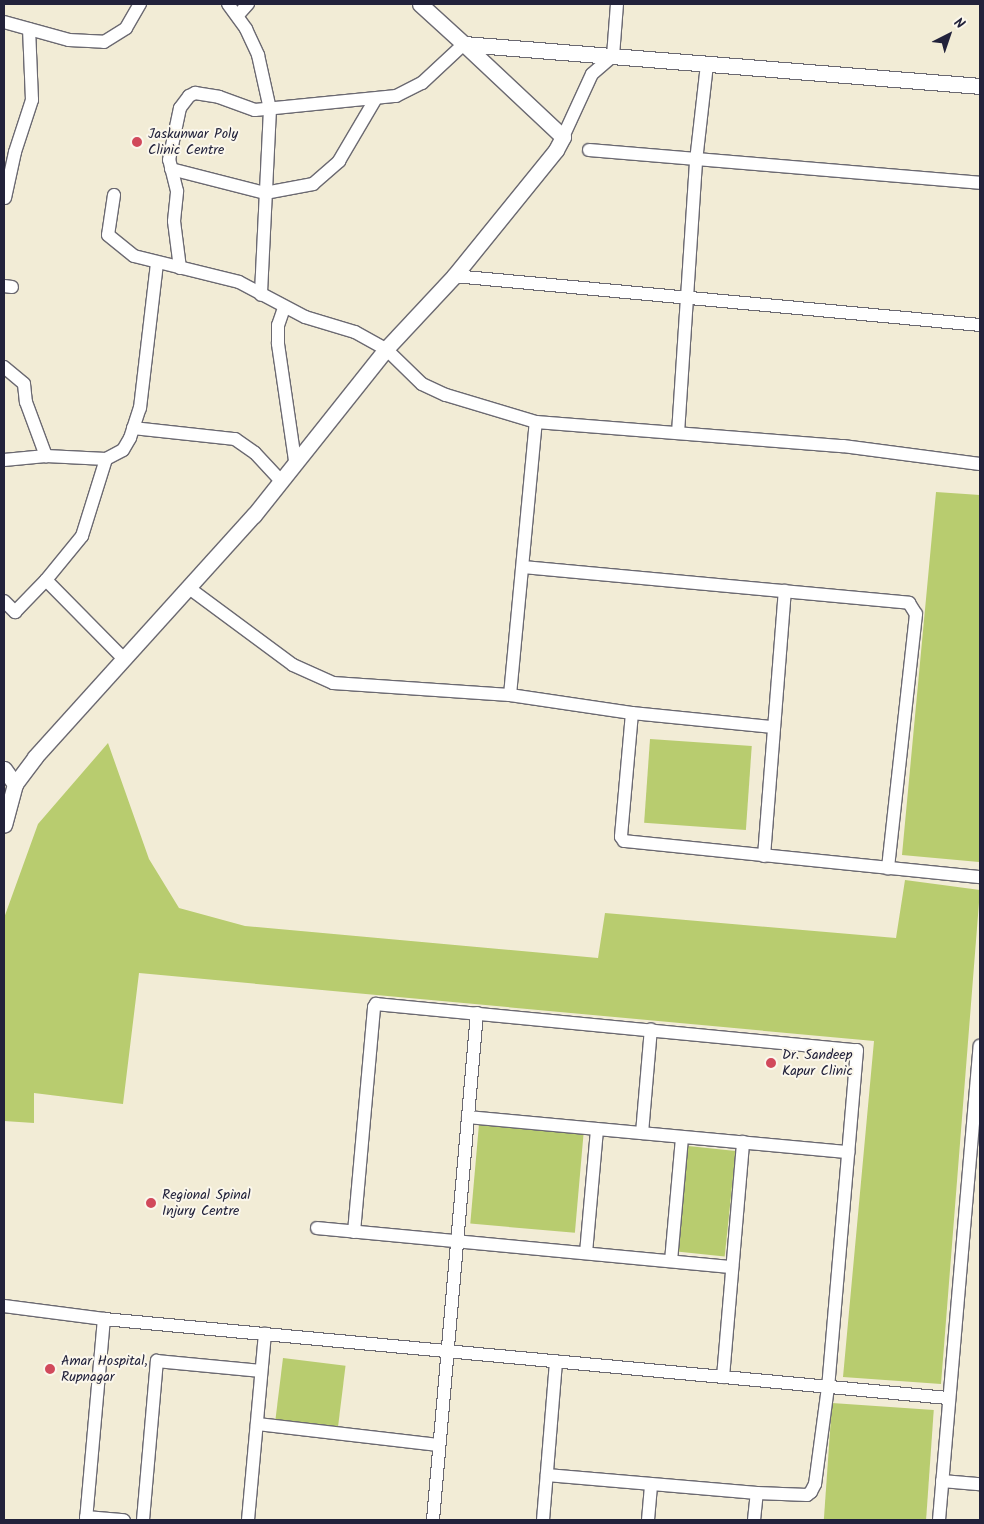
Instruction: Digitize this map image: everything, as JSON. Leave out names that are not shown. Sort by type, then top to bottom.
[{"type":"street","points":[[4,22],[75,41],[104,42],[126,28],[140,4]]},
{"type":"street","points":[[228,4],[238,15],[258,55],[270,109],[261,295]]},
{"type":"street","points":[[238,15],[248,4]]},
{"type":"street","points":[[420,4],[563,137]]},
{"type":"street","points":[[4,824],[15,784],[35,757],[189,588],[281,481],[295,460],[386,349],[454,276],[563,137],[592,74],[613,56],[616,4]]},
{"type":"street","points":[[5,198],[15,152],[32,100],[29,29]]},
{"type":"street","points":[[180,268],[174,221],[178,191],[171,168],[171,149],[180,108],[189,96],[203,94],[219,97],[247,109],[270,109],[375,100],[409,91],[434,73],[464,44],[980,86]]},
{"type":"street","points":[[678,433],[696,161],[707,64]]},
{"type":"street","points":[[171,168],[265,193],[313,184],[322,179],[359,133],[375,100]]},
{"type":"street","points":[[589,150],[696,161],[980,183]]},
{"type":"street","points":[[114,195],[108,235],[129,253],[157,264],[239,282],[284,308],[350,330],[386,349],[422,384],[446,395],[536,422],[843,446],[980,464]]},
{"type":"street","points":[[4,460],[46,456],[106,459],[122,450],[134,428],[143,384],[157,264]]},
{"type":"street","points":[[454,276],[980,325]]},
{"type":"street","points":[[284,308],[278,325],[278,344],[295,460]]},
{"type":"street","points":[[4,367],[24,384],[26,402],[46,456]]},
{"type":"street","points":[[510,695],[536,422]]},
{"type":"street","points":[[134,428],[235,438],[255,454],[281,481]]},
{"type":"street","points":[[4,601],[15,612],[46,580],[82,536],[106,459]]},
{"type":"street","points":[[523,567],[909,603],[914,608],[916,614],[888,868]]},
{"type":"street","points":[[46,580],[124,659]]},
{"type":"street","points":[[189,588],[293,665],[320,679],[510,695],[632,713],[773,727]]},
{"type":"street","points":[[764,856],[785,591]]},
{"type":"street","points":[[632,713],[622,840],[980,877]]},
{"type":"street","points":[[4,769],[15,784]]},
{"type":"street","points":[[354,1232],[374,1005],[856,1049],[828,1387],[814,1489],[808,1495],[757,1493],[547,1474]]},
{"type":"street","points":[[432,1520],[477,1014]]},
{"type":"street","points":[[642,1133],[651,1029]]},
{"type":"street","points":[[939,1520],[948,1398],[976,1149],[980,1046]]},
{"type":"street","points":[[468,1117],[848,1152]]},
{"type":"street","points":[[586,1253],[597,1129]]},
{"type":"street","points":[[671,1261],[682,1137]]},
{"type":"street","points":[[722,1377],[743,1142]]},
{"type":"street","points":[[317,1228],[732,1267]]},
{"type":"street","points":[[4,1306],[104,1319],[948,1398]]},
{"type":"street","points":[[104,1319],[86,1518],[124,1520]]},
{"type":"street","points":[[248,1520],[265,1334]]},
{"type":"street","points":[[143,1520],[157,1361],[261,1371]]},
{"type":"street","points":[[543,1520],[556,1362]]},
{"type":"street","points":[[257,1424],[439,1445]]},
{"type":"street","points":[[942,1481],[980,1484]]},
{"type":"street","points":[[648,1520],[651,1484]]},
{"type":"street","points":[[754,1520],[757,1493]]},
{"type":"green space","points":[[936,492],[980,495],[979,862],[902,855]]},
{"type":"green space","points":[[650,739],[752,746],[746,830],[644,823]]},
{"type":"green space","points":[[108,743],[149,859],[179,908],[245,926],[598,958],[605,913],[896,938],[905,880],[980,890],[941,1384],[843,1377],[874,1041],[139,973],[123,1104],[34,1093],[34,1123],[4,1121],[4,918],[38,824]]},
{"type":"green space","points":[[479,1124],[584,1133],[575,1233],[470,1224]]},
{"type":"green space","points":[[688,1146],[736,1151],[725,1256],[677,1251]]},
{"type":"green space","points":[[283,1358],[346,1366],[338,1428],[275,1421]]},
{"type":"green space","points":[[832,1403],[934,1410],[926,1520],[824,1520]]},
{"type":"place","name":"Jaskunwar Poly Clinic Centre","points":[[137,142]]},
{"type":"place","name":"Dr. Sandeep Kapur Clinic","points":[[771,1063]]},
{"type":"place","name":"Regional Spinal Injury Centre","points":[[151,1203]]},
{"type":"place","name":"Amar Hospital, Rupnagar","points":[[50,1369]]}]
